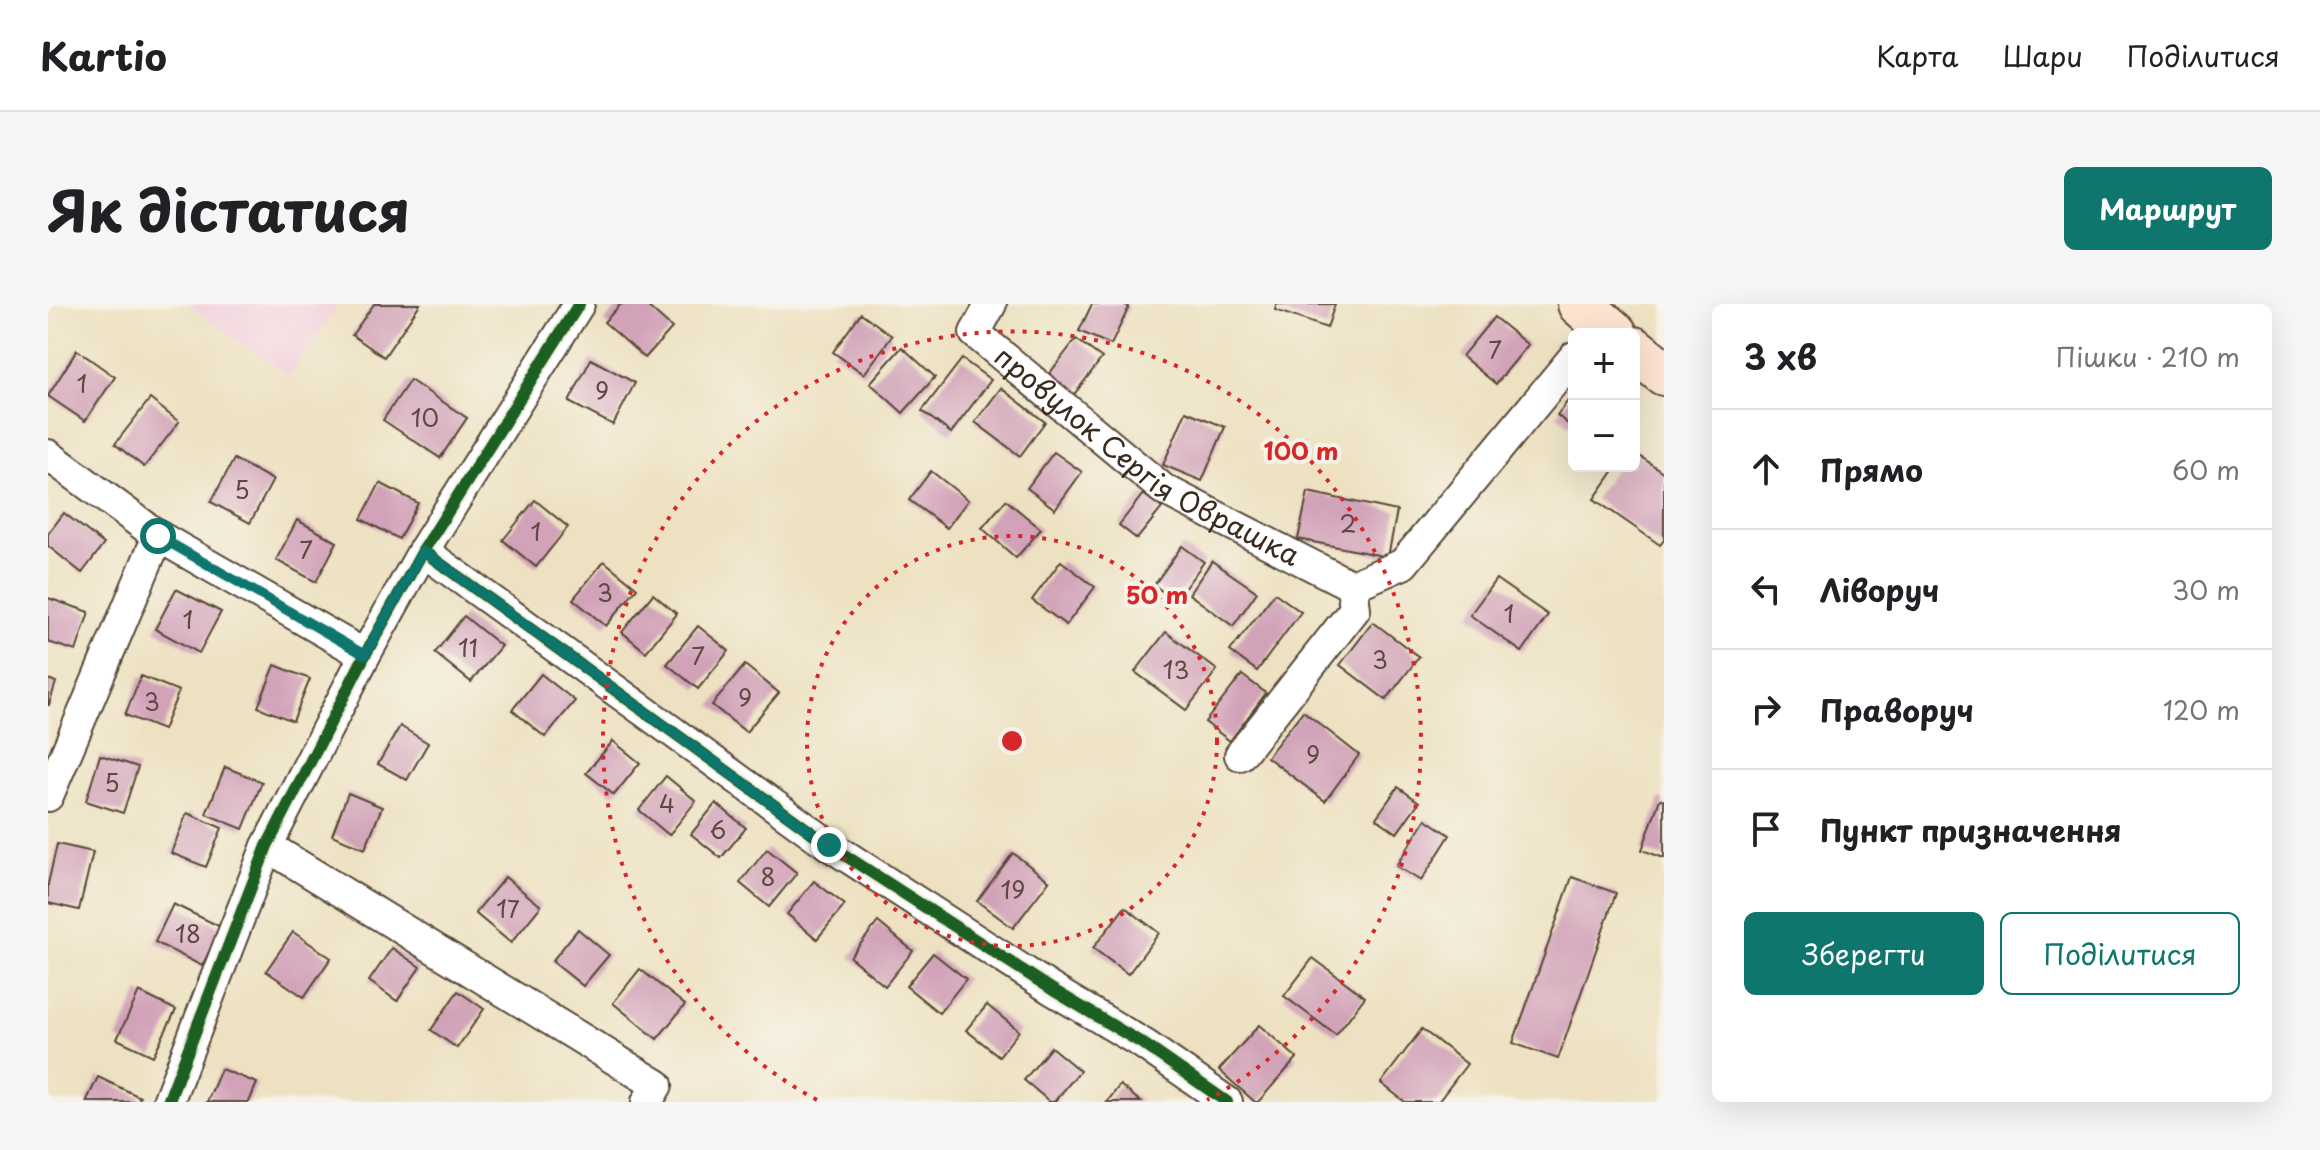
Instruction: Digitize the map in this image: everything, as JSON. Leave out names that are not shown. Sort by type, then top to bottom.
[{"type":"main road","points":[[1640,355],[1664,373]]},
{"type":"street","points":[[168,1102],[267,846],[365,655],[423,551],[579,304]]},
{"type":"street","name":"провулок Сергія Оврашка","points":[[991,304],[975,333],[1163,489],[1352,586]]},
{"type":"street","points":[[1240,755],[1355,609],[1352,586],[1403,564],[1568,364]]},
{"type":"street","points":[[48,455],[158,536],[365,655]]},
{"type":"street","points":[[48,796],[158,536]]},
{"type":"street","points":[[423,551],[829,845],[1053,990],[1145,1045],[1227,1102]]},
{"type":"street","points":[[267,846],[657,1085],[647,1102]]},
{"type":"shaded area","points":[[192,304],[338,304],[289,376],[191,307]]},
{"type":"building","points":[[374,304],[420,304],[384,357],[352,335]]},
{"type":"building","points":[[621,304],[645,304],[672,328],[645,358],[604,322]]},
{"type":"building","points":[[1092,304],[1124,304],[1129,307],[1111,345],[1079,331]]},
{"type":"building","points":[[1277,304],[1335,304],[1327,328],[1275,310]]},
{"type":"building","points":[[861,313],[892,336],[864,374],[833,352]]},
{"type":"building","points":[[1494,317],[1528,345],[1496,384],[1462,356]]},
{"type":"building","points":[[1076,339],[1102,358],[1072,397],[1046,378]]},
{"type":"building","points":[[902,347],[935,377],[903,413],[870,383]]},
{"type":"building","points":[[77,350],[115,377],[85,421],[48,396]]},
{"type":"building","points":[[591,359],[635,383],[613,425],[569,402]]},
{"type":"building","points":[[962,359],[991,380],[951,433],[922,411]]},
{"type":"building","points":[[410,380],[467,418],[440,458],[383,420]]},
{"type":"building","points":[[1001,388],[1045,422],[1020,456],[975,422]]},
{"type":"building","points":[[150,399],[179,422],[144,467],[115,444]]},
{"type":"building","points":[[1568,401],[1568,424],[1557,415]]},
{"type":"building","points":[[1186,411],[1225,427],[1202,481],[1163,465]]},
{"type":"building","points":[[1054,452],[1082,472],[1055,509],[1027,488]]},
{"type":"building","points":[[1640,456],[1664,473],[1664,540],[1660,545],[1594,499],[1613,472],[1640,472]]},
{"type":"building","points":[[234,459],[273,480],[250,523],[211,502]]},
{"type":"building","points":[[931,471],[968,500],[947,528],[909,500]]},
{"type":"building","points":[[380,483],[418,503],[399,539],[361,519]]},
{"type":"building","points":[[1308,492],[1397,511],[1388,557],[1298,539]]},
{"type":"building","points":[[1143,494],[1162,508],[1137,539],[1119,525]]},
{"type":"building","points":[[535,500],[568,527],[536,567],[503,540]]},
{"type":"building","points":[[1006,500],[1041,529],[1016,558],[982,528]]},
{"type":"building","points":[[64,513],[104,544],[82,573],[48,546],[48,534]]},
{"type":"building","points":[[297,520],[337,542],[316,582],[276,560]]},
{"type":"building","points":[[1182,546],[1204,562],[1175,601],[1154,585]]},
{"type":"building","points":[[604,561],[637,588],[606,626],[573,599]]},
{"type":"building","points":[[1061,561],[1095,587],[1066,625],[1032,600]]},
{"type":"building","points":[[1212,561],[1257,592],[1233,626],[1189,594]]},
{"type":"building","points":[[1496,579],[1548,615],[1522,652],[1470,615]]},
{"type":"building","points":[[176,589],[221,612],[199,653],[155,629]]},
{"type":"building","points":[[1275,593],[1301,612],[1257,671],[1230,651]]},
{"type":"building","points":[[653,594],[677,614],[646,652],[622,632]]},
{"type":"building","points":[[48,598],[89,612],[76,651],[48,642]]},
{"type":"building","points":[[464,616],[501,646],[471,682],[435,653]]},
{"type":"building","points":[[1373,622],[1419,657],[1386,700],[1340,665]]},
{"type":"building","points":[[698,626],[729,651],[698,689],[667,664]]},
{"type":"building","points":[[1166,632],[1217,670],[1186,710],[1135,672]]},
{"type":"building","points":[[275,665],[310,679],[293,721],[258,707]]},
{"type":"building","points":[[745,665],[779,693],[746,732],[712,705]]},
{"type":"building","points":[[541,674],[575,701],[545,737],[512,710]]},
{"type":"building","points":[[1242,675],[1266,693],[1230,741],[1205,722]]},
{"type":"building","points":[[141,676],[179,691],[163,730],[125,715]]},
{"type":"building","points":[[48,679],[56,682],[49,705],[48,705]]},
{"type":"building","points":[[1303,711],[1359,755],[1325,801],[1267,757]]},
{"type":"building","points":[[400,726],[428,743],[407,780],[378,764]]},
{"type":"building","points":[[613,741],[640,763],[614,795],[586,773]]},
{"type":"building","points":[[100,755],[138,767],[123,813],[86,801]]},
{"type":"building","points":[[225,767],[262,782],[243,829],[206,814]]},
{"type":"building","points":[[666,776],[696,801],[669,835],[639,810]]},
{"type":"building","points":[[1398,787],[1419,802],[1397,833],[1376,818]]},
{"type":"building","points":[[348,793],[382,807],[365,849],[332,835]]},
{"type":"building","points":[[1660,799],[1664,800],[1664,858],[1642,850]]},
{"type":"building","points":[[716,803],[746,828],[721,858],[691,834]]},
{"type":"building","points":[[187,813],[222,828],[206,867],[171,853]]},
{"type":"building","points":[[1426,819],[1450,835],[1421,881],[1396,866]]},
{"type":"building","points":[[57,844],[93,852],[79,910],[48,903],[48,884]]},
{"type":"building","points":[[767,849],[797,873],[769,907],[740,883]]},
{"type":"building","points":[[1013,853],[1049,881],[1013,928],[977,901]]},
{"type":"building","points":[[505,877],[541,906],[511,943],[475,913]]},
{"type":"building","points":[[1572,877],[1616,893],[1558,1059],[1513,1043]]},
{"type":"building","points":[[814,881],[845,905],[817,939],[787,914]]},
{"type":"building","points":[[173,904],[221,927],[202,966],[155,942]]},
{"type":"building","points":[[1125,907],[1159,933],[1128,974],[1093,948]]},
{"type":"building","points":[[878,922],[913,951],[885,986],[850,957]]},
{"type":"building","points":[[578,929],[609,955],[583,986],[552,961]]},
{"type":"building","points":[[293,932],[331,958],[304,997],[266,971]]},
{"type":"building","points":[[392,948],[420,967],[397,1001],[369,981]]},
{"type":"building","points":[[933,953],[966,979],[939,1013],[906,986]]},
{"type":"building","points":[[1313,958],[1365,997],[1336,1035],[1284,996]]},
{"type":"building","points":[[640,969],[685,1005],[657,1039],[613,1003]]},
{"type":"building","points":[[458,991],[484,1009],[457,1048],[431,1030]]},
{"type":"building","points":[[139,992],[176,1010],[153,1056],[117,1039]]},
{"type":"building","points":[[987,1005],[1019,1031],[999,1056],[966,1030]]},
{"type":"building","points":[[1259,1025],[1297,1058],[1255,1102],[1219,1070]]},
{"type":"building","points":[[1422,1029],[1467,1064],[1438,1102],[1405,1102],[1381,1083]]},
{"type":"building","points":[[1051,1047],[1080,1071],[1054,1102],[1024,1080]]},
{"type":"building","points":[[221,1069],[257,1083],[249,1102],[207,1102]]},
{"type":"building","points":[[98,1077],[140,1097],[138,1102],[86,1102]]},
{"type":"building","points":[[1120,1085],[1141,1102],[1107,1102]]},
{"type":"cycle path","points":[[168,1102],[267,846],[365,655],[423,551],[579,304]]},
{"type":"cycle path","points":[[423,551],[829,845],[1053,990],[1145,1045],[1227,1102]]},
{"type":"route","points":[[158,536],[365,655],[423,551],[829,845]]}]
